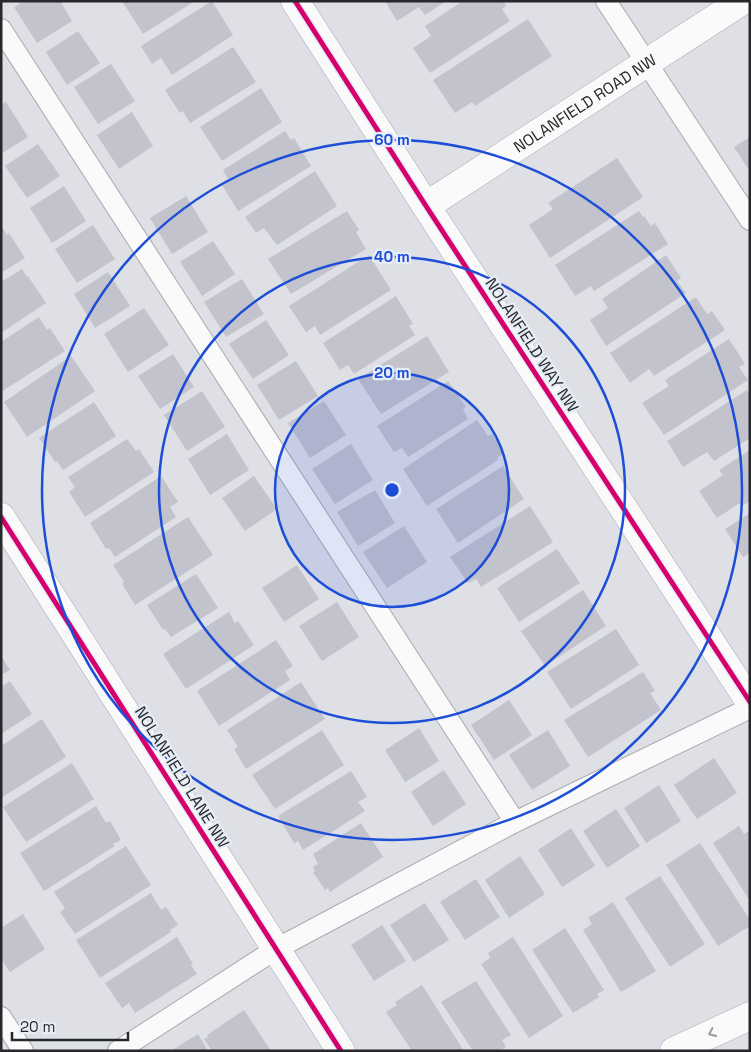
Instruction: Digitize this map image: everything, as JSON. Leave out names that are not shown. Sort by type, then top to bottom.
[{"type":"street","name":"NOLANFIELD WAY NW","points":[[294,1],[750,702]]},
{"type":"street","name":"NOLANFIELD ROAD NW","points":[[426,206],[742,1]]},
{"type":"street","name":"NOLANFIELD LANE NW","points":[[1,517],[341,1051]]},
{"type":"street","points":[[674,1051],[750,1016]]},
{"type":"lane","points":[[606,1],[750,220]]},
{"type":"lane","points":[[1,29],[515,822]]},
{"type":"lane","points":[[118,1051],[276,949],[515,822],[750,708]]},
{"type":"lane","points":[[1,1017],[24,1051]]},
{"type":"building","points":[[24,1],[60,1],[72,21],[37,43],[14,7]]},
{"type":"building","points":[[122,1],[195,1],[143,34]]},
{"type":"building","points":[[212,1],[233,35],[172,75],[161,58],[152,64],[141,46]]},
{"type":"building","points":[[385,1],[446,1],[425,15],[419,7],[397,21]]},
{"type":"building","points":[[463,1],[503,1],[506,6],[502,9],[510,21],[430,73],[413,48],[431,36],[425,26]]},
{"type":"building","points":[[528,19],[552,56],[475,106],[472,102],[455,113],[433,80]]},
{"type":"building","points":[[78,31],[100,63],[67,85],[46,52]]},
{"type":"building","points":[[233,47],[256,82],[190,123],[183,111],[180,113],[165,90]]},
{"type":"building","points":[[111,64],[135,101],[98,124],[74,87]]},
{"type":"building","points":[[261,88],[282,122],[222,161],[200,127]]},
{"type":"building","points":[[6,102],[28,137],[1,154],[1,105]]},
{"type":"building","points":[[132,112],[153,146],[119,169],[97,135]]},
{"type":"building","points":[[285,131],[291,140],[294,138],[311,166],[238,211],[222,185],[229,181],[223,170]]},
{"type":"building","points":[[750,137],[750,172],[734,147]]},
{"type":"building","points":[[38,144],[60,176],[27,198],[5,166]]},
{"type":"building","points":[[617,158],[643,197],[550,258],[529,225],[553,209],[548,203]]},
{"type":"building","points":[[315,171],[337,206],[277,245],[264,228],[256,233],[245,217]]},
{"type":"building","points":[[64,186],[86,221],[52,243],[30,208]]},
{"type":"building","points":[[186,196],[208,232],[172,254],[150,218]]},
{"type":"building","points":[[347,211],[359,230],[356,232],[366,249],[291,294],[268,259]]},
{"type":"building","points":[[639,211],[651,226],[655,223],[668,244],[594,291],[591,286],[575,296],[555,265]]},
{"type":"building","points":[[1,225],[7,235],[9,233],[25,258],[1,273]]},
{"type":"building","points":[[93,225],[115,259],[77,283],[55,249]]},
{"type":"building","points":[[213,241],[235,274],[202,296],[180,262]]},
{"type":"building","points":[[369,255],[391,290],[320,335],[315,326],[306,332],[289,306]]},
{"type":"building","points":[[666,255],[681,278],[677,281],[686,293],[606,346],[590,320],[608,308],[602,299]]},
{"type":"building","points":[[22,269],[46,303],[1,333],[1,282]]},
{"type":"building","points":[[108,272],[130,306],[95,328],[74,294]]},
{"type":"building","points":[[242,279],[264,314],[226,337],[204,302]]},
{"type":"building","points":[[396,296],[413,324],[409,326],[415,335],[354,374],[348,365],[340,370],[323,343]]},
{"type":"building","points":[[696,297],[707,314],[712,311],[725,330],[654,376],[649,369],[630,383],[610,353]]},
{"type":"building","points":[[144,308],[169,345],[128,372],[104,334]]},
{"type":"building","points":[[39,317],[47,330],[50,328],[65,351],[1,392],[1,342]]},
{"type":"building","points":[[266,320],[289,355],[253,379],[229,344]]},
{"type":"building","points":[[427,336],[449,372],[381,414],[358,379]]},
{"type":"building","points":[[729,339],[745,364],[739,367],[748,380],[664,435],[642,403],[669,386],[665,380]]},
{"type":"building","points":[[173,354],[194,387],[160,409],[138,376]]},
{"type":"building","points":[[71,356],[95,391],[27,437],[4,402]]},
{"type":"building","points":[[296,361],[318,396],[279,420],[257,385]]},
{"type":"building","points":[[448,381],[466,407],[463,409],[468,419],[408,457],[402,448],[394,452],[377,426]]},
{"type":"building","points":[[747,390],[750,395],[750,438],[714,461],[707,452],[683,467],[667,441]]},
{"type":"building","points":[[202,391],[225,427],[187,451],[164,415]]},
{"type":"building","points":[[324,401],[346,435],[310,458],[288,423]]},
{"type":"building","points":[[94,402],[116,436],[63,470],[57,461],[55,462],[39,438]]},
{"type":"building","points":[[477,420],[488,436],[492,434],[504,453],[497,458],[498,460],[427,506],[403,469]]},
{"type":"building","points":[[227,434],[249,470],[210,495],[188,459]]},
{"type":"building","points":[[127,439],[136,451],[139,449],[154,472],[85,517],[69,492],[75,487],[68,477]]},
{"type":"building","points":[[351,444],[373,480],[335,504],[312,469]]},
{"type":"building","points":[[750,450],[750,501],[742,506],[740,503],[717,518],[699,491],[723,475],[719,470]]},
{"type":"building","points":[[503,466],[524,499],[458,543],[436,509]]},
{"type":"building","points":[[161,476],[178,502],[170,507],[176,517],[115,557],[109,548],[106,549],[90,523]]},
{"type":"building","points":[[254,476],[277,509],[245,531],[222,498]]},
{"type":"building","points":[[375,490],[395,523],[358,546],[337,512]]},
{"type":"building","points":[[530,506],[553,542],[481,587],[476,579],[468,583],[450,557]]},
{"type":"building","points":[[750,513],[750,553],[743,557],[725,529]]},
{"type":"building","points":[[188,517],[213,555],[135,605],[113,565]]},
{"type":"building","points":[[404,526],[427,562],[387,588],[363,552]]},
{"type":"building","points":[[557,549],[580,583],[519,622],[497,588]]},
{"type":"building","points":[[297,565],[319,599],[284,622],[262,588]]},
{"type":"building","points":[[196,574],[218,608],[171,637],[165,629],[163,630],[147,605]]},
{"type":"building","points":[[583,590],[606,626],[545,666],[521,631]]},
{"type":"building","points":[[337,602],[359,637],[322,661],[299,626]]},
{"type":"building","points":[[229,612],[235,623],[238,621],[254,645],[186,689],[163,654]]},
{"type":"building","points":[[616,629],[639,665],[571,709],[547,672]]},
{"type":"building","points":[[276,640],[293,666],[285,671],[290,680],[219,726],[197,691]]},
{"type":"building","points":[[1,656],[10,670],[1,675]]},
{"type":"building","points":[[643,672],[655,691],[650,693],[661,710],[588,757],[564,720]]},
{"type":"building","points":[[10,681],[32,714],[1,734],[1,687]]},
{"type":"building","points":[[301,682],[325,719],[246,769],[234,749],[238,747],[227,730]]},
{"type":"building","points":[[509,700],[532,735],[494,760],[471,725]]},
{"type":"building","points":[[42,719],[66,757],[1,798],[1,746]]},
{"type":"building","points":[[419,728],[439,761],[405,782],[385,750]]},
{"type":"building","points":[[322,730],[344,765],[275,809],[252,775]]},
{"type":"building","points":[[548,730],[570,766],[532,790],[509,755]]},
{"type":"building","points":[[714,758],[737,793],[697,819],[674,785]]},
{"type":"building","points":[[72,763],[94,799],[26,842],[3,807]]},
{"type":"building","points":[[444,770],[466,804],[433,826],[411,792]]},
{"type":"building","points":[[351,771],[367,797],[358,802],[365,811],[303,850],[298,841],[294,843],[278,816]]},
{"type":"building","points":[[659,785],[681,821],[646,843],[624,808]]},
{"type":"building","points":[[96,806],[106,823],[110,821],[121,840],[113,844],[115,846],[44,891],[20,853]]},
{"type":"building","points":[[616,809],[640,846],[607,868],[583,831]]},
{"type":"building","points":[[361,823],[383,857],[330,892],[328,888],[325,890],[313,872],[315,871],[313,867],[318,864],[313,854]]},
{"type":"building","points":[[739,826],[744,834],[750,830],[750,901],[713,843]]},
{"type":"building","points":[[571,828],[595,866],[562,887],[538,850]]},
{"type":"building","points":[[700,843],[750,920],[750,926],[718,946],[666,865]]},
{"type":"building","points":[[126,846],[151,885],[75,934],[60,912],[65,908],[54,892]]},
{"type":"building","points":[[520,856],[545,894],[509,918],[485,880]]},
{"type":"building","points":[[660,876],[705,944],[670,967],[625,898]]},
{"type":"building","points":[[476,879],[500,917],[465,940],[440,902]]},
{"type":"building","points":[[151,893],[161,910],[166,907],[178,925],[170,930],[171,932],[100,978],[76,940]]},
{"type":"building","points":[[613,902],[656,971],[621,992],[583,930],[592,924],[588,918]]},
{"type":"building","points":[[425,903],[449,940],[414,962],[390,925]]},
{"type":"building","points":[[23,914],[45,949],[10,972],[1,959],[1,928]]},
{"type":"building","points":[[382,925],[406,961],[374,981],[351,945]]},
{"type":"building","points":[[565,928],[604,990],[597,994],[599,997],[573,1013],[532,950]]},
{"type":"building","points":[[177,937],[197,974],[135,1013],[129,1003],[122,1008],[105,983]]},
{"type":"building","points":[[513,937],[563,1016],[529,1038],[481,964],[490,958],[488,953]]},
{"type":"building","points":[[476,981],[511,1035],[502,1040],[506,1047],[500,1051],[473,1051],[441,1002]]},
{"type":"building","points":[[422,985],[464,1051],[412,1051],[386,1012],[397,1005],[395,1002]]},
{"type":"building","points":[[244,1010],[271,1051],[212,1051],[204,1039],[208,1037],[207,1035]]},
{"type":"building","points":[[198,1034],[208,1051],[171,1051]]},
{"type":"cycle path","points":[[295,1],[426,206],[750,702]]},
{"type":"cycle path","points":[[1,517],[341,1051]]}]
